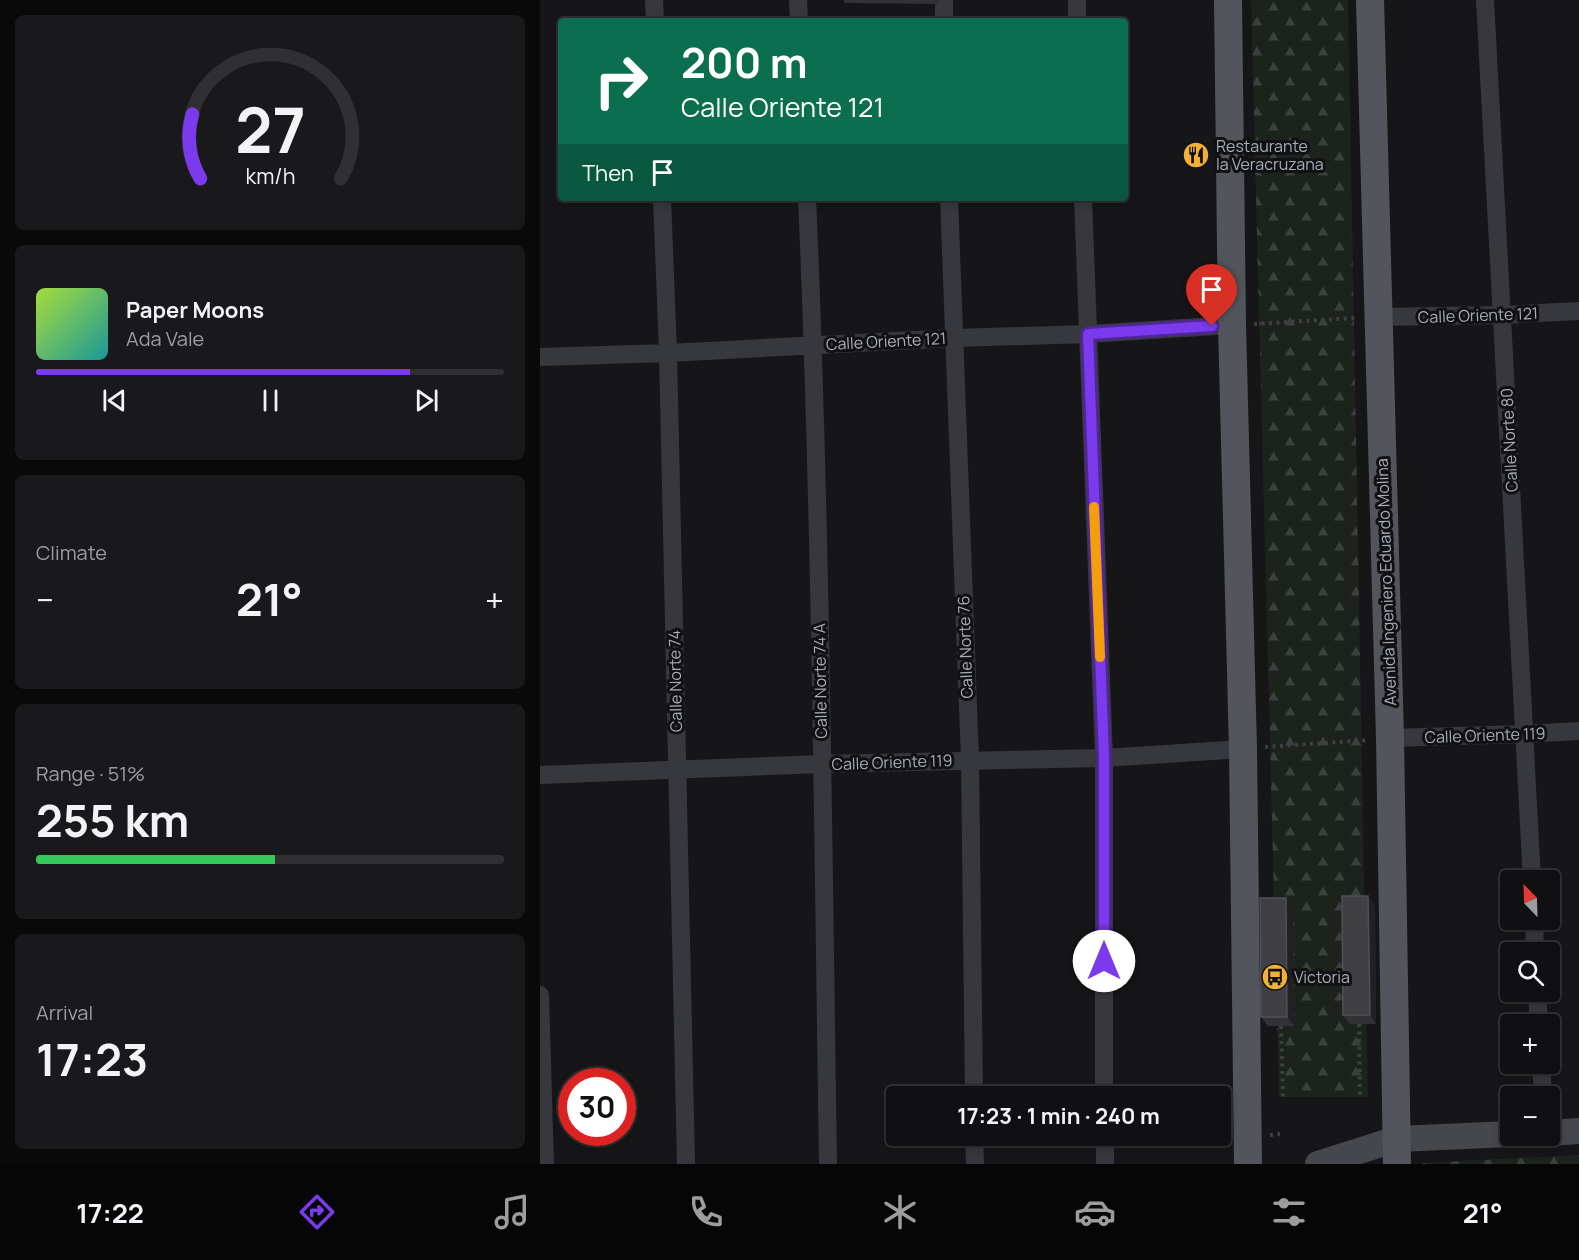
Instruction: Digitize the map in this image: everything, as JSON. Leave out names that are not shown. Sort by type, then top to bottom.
[{"type":"main road","points":[[1228,0],[1243,749],[1248,1164]]},
{"type":"main road","name":"Avenida Ingeniero Eduardo Molina","points":[[1370,0],[1390,738],[1397,1152]]},
{"type":"street","points":[[654,0],[655,18]]},
{"type":"street","points":[[798,0],[799,18]]},
{"type":"street","points":[[944,0],[944,18]]},
{"type":"street","points":[[1077,0],[1077,18]]},
{"type":"street","name":"Calle Norte 80","points":[[1485,0],[1531,870]]},
{"type":"street","name":"Calle Norte 74","points":[[662,201],[668,353],[686,1164]]},
{"type":"street","name":"Calle Norte 74 A","points":[[807,201],[813,344],[828,1164]]},
{"type":"street","name":"Calle Norte 76","points":[[950,201],[970,760],[974,1086]]},
{"type":"street","points":[[1083,201],[1104,758],[1104,1086]]},
{"type":"street","name":"Calle Oriente 121","points":[[1378,317],[1579,311]]},
{"type":"street","name":"Calle Oriente 121","points":[[540,357],[1088,334],[1233,325]]},
{"type":"street","name":"Calle Oriente 119","points":[[1390,738],[1579,731]]},
{"type":"street","name":"Calle Oriente 119","points":[[540,775],[822,764],[1104,758],[1243,749]]},
{"type":"street","points":[[540,995],[545,1164]]},
{"type":"street","points":[[1560,1132],[1579,1131]]},
{"type":"street","points":[[1318,1164],[1500,1136]]},
{"type":"street","points":[[974,1146],[975,1164]]},
{"type":"street","points":[[1105,1146],[1105,1164]]},
{"type":"path","points":[[1233,325],[1378,317]]},
{"type":"path","points":[[1243,749],[1390,738]]},
{"type":"path","points":[[1359,1024],[1360,1097]]},
{"type":"path","points":[[1281,1026],[1283,1097]]},
{"type":"green space","points":[[1251,0],[1348,0],[1368,1097],[1279,1097]]},
{"type":"green space","points":[[1579,1155],[1579,1164],[1423,1164],[1423,1163]]},
{"type":"building","points":[[1342,896],[1368,896],[1370,1015],[1343,1015]]},
{"type":"building","points":[[1260,898],[1286,898],[1287,1017],[1261,1017]]},
{"type":"slow traffic","points":[[1094,507],[1100,657]]},
{"type":"place","name":"Restaurante la Veracruzana","points":[[1196,155]]},
{"type":"place","name":"Victoria","points":[[1275,977]]},
{"type":"route","points":[[1104,961],[1104,758],[1088,334],[1212,326]]}]
